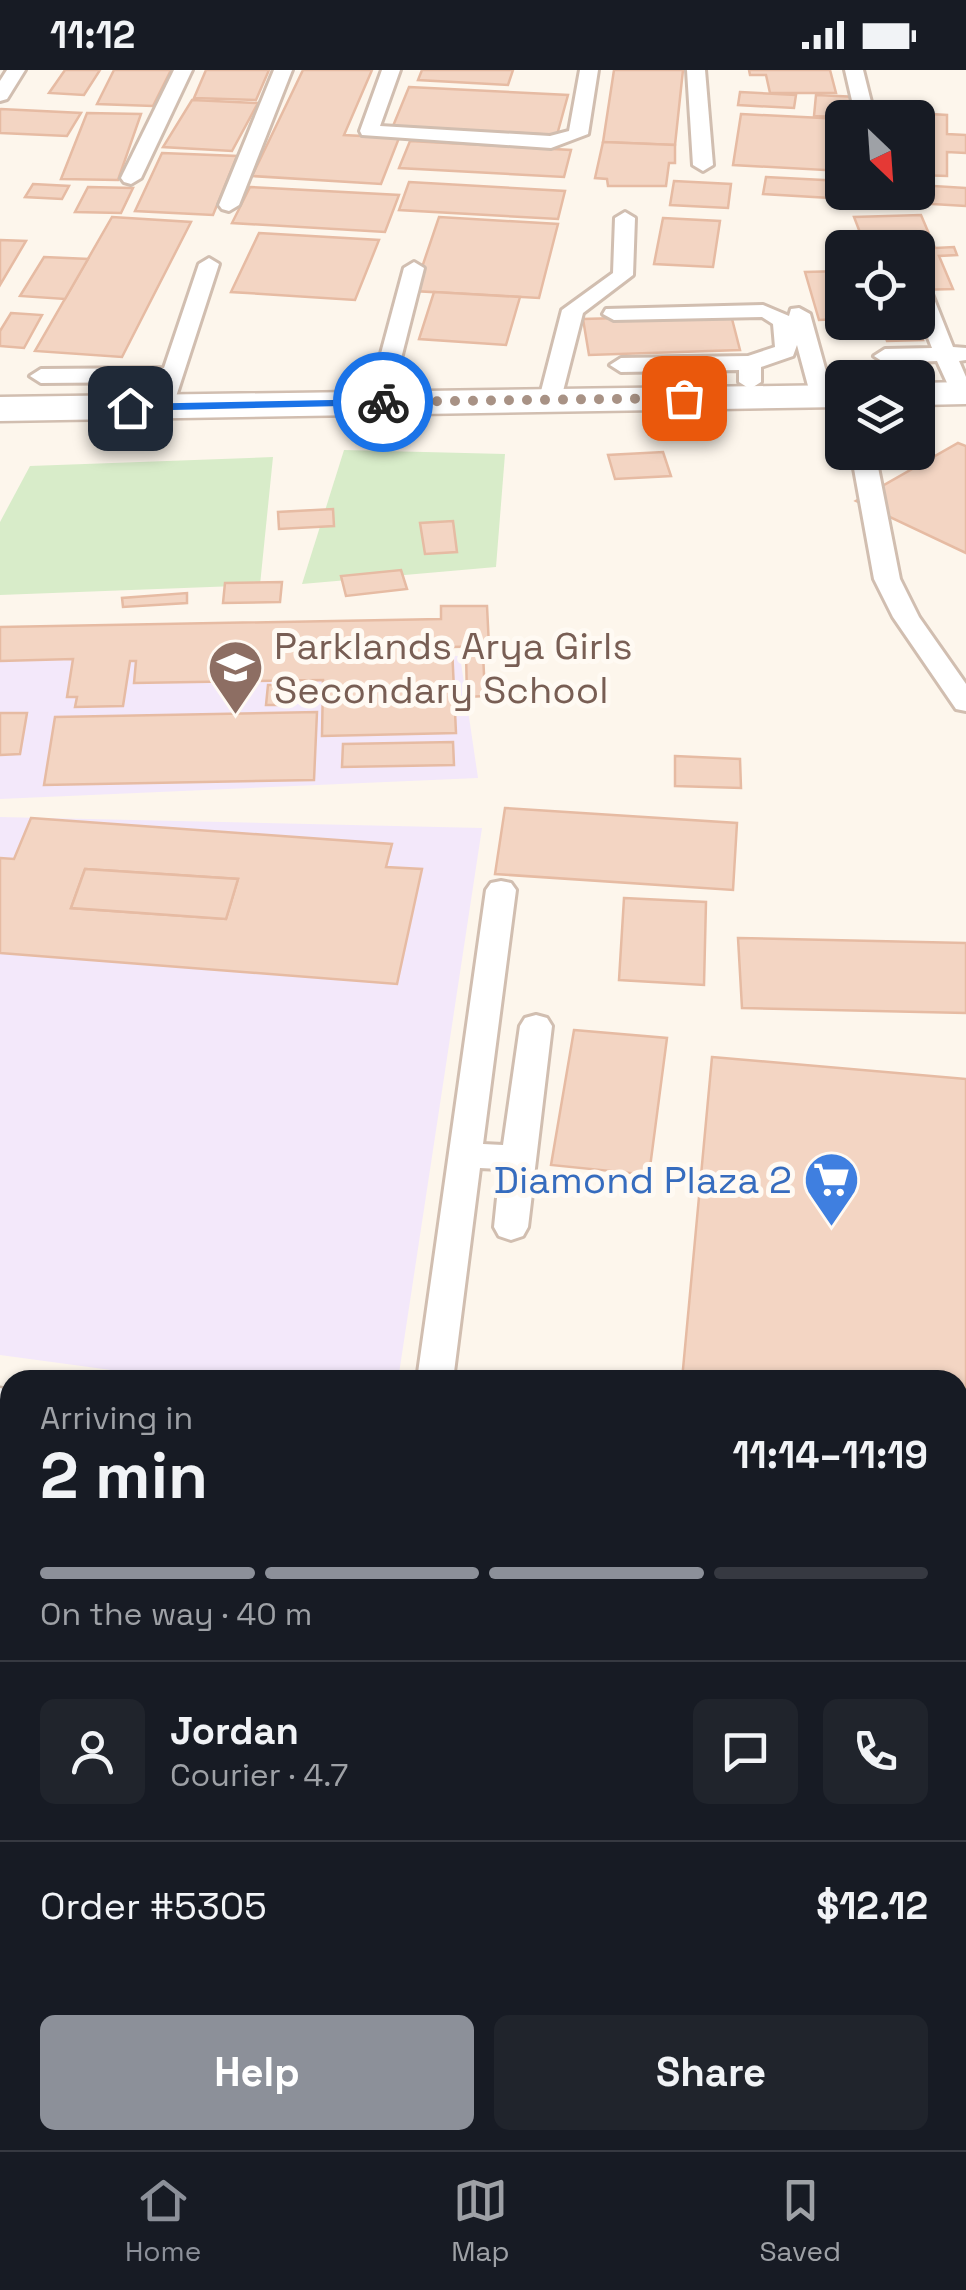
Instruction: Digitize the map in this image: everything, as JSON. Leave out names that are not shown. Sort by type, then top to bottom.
[{"type":"street","points":[[0,409],[168,391],[380,402],[550,399],[750,380],[825,395]]},
{"type":"street","points":[[935,394],[964,393]]},
{"type":"lane","points":[[0,95],[16,70]]},
{"type":"lane","points":[[130,178],[184,70]]},
{"type":"lane","points":[[229,205],[283,70]]},
{"type":"lane","points":[[391,70],[369,131],[552,142],[578,134],[589,70]]},
{"type":"lane","points":[[696,70],[703,165]]},
{"type":"lane","points":[[854,70],[862,100]]},
{"type":"lane","points":[[550,399],[573,310],[623,275],[624,218]]},
{"type":"lane","points":[[41,376],[168,391],[209,264]]},
{"type":"lane","points":[[380,402],[414,268]]},
{"type":"lane","points":[[614,314],[763,311],[784,320],[788,338],[785,350],[750,380],[622,366]]},
{"type":"lane","points":[[799,314],[825,379]]},
{"type":"lane","points":[[935,320],[955,354],[964,393]]},
{"type":"lane","points":[[885,356],[955,354]]},
{"type":"lane","points":[[866,470],[887,579],[906,617],[966,703]]},
{"type":"lane","points":[[436,1370],[501,890]]},
{"type":"lane","points":[[511,1227],[536,1026]]},
{"type":"lane","points":[[463,1156],[518,1158]]},
{"type":"shaded area","name":"Parklands Arya Girls Secondary School","points":[[0,651],[460,656],[478,778],[0,799]]},
{"type":"shaded area","points":[[0,817],[482,828],[400,1370],[111,1370],[0,1355]]},
{"type":"green space","points":[[344,450],[505,454],[496,567],[302,584]]},
{"type":"green space","points":[[273,457],[260,585],[0,595],[0,522],[30,466]]},
{"type":"building","points":[[65,70],[100,70],[84,95],[49,93]]},
{"type":"building","points":[[114,70],[171,70],[153,106],[97,104]]},
{"type":"building","points":[[206,70],[269,70],[256,100],[194,98]]},
{"type":"building","points":[[303,70],[372,70],[344,135],[399,138],[381,184],[252,176]]},
{"type":"building","points":[[422,70],[513,70],[508,85],[418,80]]},
{"type":"building","points":[[614,70],[683,70],[675,145],[603,142]]},
{"type":"building","points":[[749,70],[830,70],[836,93],[770,93],[766,75],[750,75]]},
{"type":"building","points":[[409,87],[568,95],[557,135],[393,126]]},
{"type":"building","points":[[740,92],[796,95],[794,108],[738,105]]},
{"type":"building","points":[[816,95],[858,97],[825,100],[825,117],[814,116]]},
{"type":"building","points":[[192,100],[258,103],[232,151],[163,147]]},
{"type":"building","points":[[0,110],[81,113],[67,136],[0,133]]},
{"type":"building","points":[[87,113],[141,114],[118,180],[61,179]]},
{"type":"building","points":[[741,114],[825,118],[825,170],[733,165]]},
{"type":"building","points":[[935,114],[947,115],[947,134],[966,135],[966,153],[947,152],[947,176],[935,176]]},
{"type":"building","points":[[410,141],[571,150],[564,177],[399,168]]},
{"type":"building","points":[[603,142],[675,145],[675,163],[669,163],[666,186],[608,186],[607,179],[595,178]]},
{"type":"building","points":[[162,153],[237,156],[213,215],[135,211]]},
{"type":"building","points":[[766,177],[825,180],[825,198],[763,194]]},
{"type":"building","points":[[674,181],[731,184],[728,208],[670,205]]},
{"type":"building","points":[[409,182],[565,191],[558,219],[399,210]]},
{"type":"building","points":[[33,184],[69,186],[62,199],[25,197]]},
{"type":"building","points":[[935,186],[966,188],[966,206],[935,204]]},
{"type":"building","points":[[88,187],[133,188],[121,213],[75,212]]},
{"type":"building","points":[[250,187],[399,195],[385,232],[232,223]]},
{"type":"building","points":[[921,215],[927,230],[859,230],[854,217]]},
{"type":"building","points":[[112,217],[191,222],[122,357],[35,351]]},
{"type":"building","points":[[439,217],[558,224],[539,298],[414,291]]},
{"type":"building","points":[[663,218],[720,221],[713,267],[654,264]]},
{"type":"building","points":[[259,233],[379,240],[355,300],[231,292]]},
{"type":"building","points":[[0,240],[26,241],[0,285]]},
{"type":"building","points":[[954,247],[957,255],[939,256],[953,289],[935,290],[935,248]]},
{"type":"building","points":[[44,257],[88,259],[65,299],[20,296]]},
{"type":"building","points":[[825,271],[825,320],[819,320],[805,272]]},
{"type":"building","points":[[434,292],[520,297],[506,345],[419,339]]},
{"type":"building","points":[[11,313],[42,315],[24,348],[0,346],[0,331]]},
{"type":"building","points":[[731,315],[740,350],[589,355],[583,319]]},
{"type":"building","points":[[958,443],[966,446],[966,553],[856,501],[911,470],[935,470],[935,456]]},
{"type":"building","points":[[663,452],[671,476],[615,479],[608,455]]},
{"type":"building","points":[[333,509],[334,526],[279,529],[278,512]]},
{"type":"building","points":[[453,521],[457,552],[425,554],[420,523]]},
{"type":"building","points":[[401,570],[407,589],[346,596],[341,576]]},
{"type":"building","points":[[282,582],[280,602],[223,603],[225,583]]},
{"type":"building","points":[[187,593],[187,603],[123,607],[122,598]]},
{"type":"building","points":[[441,606],[487,606],[489,646],[452,647],[456,733],[322,736],[323,680],[134,683],[136,661],[130,661],[123,706],[75,707],[77,697],[67,697],[73,659],[0,661],[0,627],[441,619]]},
{"type":"building","points":[[466,653],[483,653],[485,696],[467,697]]},
{"type":"building","points":[[268,685],[294,685],[292,705],[266,705]]},
{"type":"building","points":[[317,712],[314,780],[44,785],[55,717]]},
{"type":"building","points":[[0,713],[27,713],[20,754],[0,755]]},
{"type":"building","points":[[453,742],[454,765],[342,767],[343,744]]},
{"type":"building","points":[[675,756],[740,759],[741,788],[675,786]]},
{"type":"building","points":[[505,808],[737,823],[733,890],[495,874]]},
{"type":"building","points":[[31,818],[392,844],[386,867],[422,869],[397,984],[0,953],[0,858],[14,859]],"holes":[[[85,869],[238,879],[226,919],[71,908]]]},
{"type":"building","points":[[85,869],[238,879],[226,919],[71,908]]},
{"type":"building","points":[[624,898],[706,902],[704,985],[619,980]]},
{"type":"building","points":[[738,938],[966,943],[966,1013],[742,1008]]},
{"type":"building","points":[[574,1030],[667,1038],[649,1175],[551,1165]]},
{"type":"building","name":"Diamond Plaza 2","points":[[712,1057],[966,1079],[966,1370],[683,1370]]},
{"type":"way so far","points":[[383,402],[684,398]]},
{"type":"place","name":"Parklands Arya Girls Secondary School","points":[[235,717]]},
{"type":"place","name":"Diamond Plaza 2","points":[[831,1229]]},
{"type":"route","points":[[130,408],[383,402]]}]
